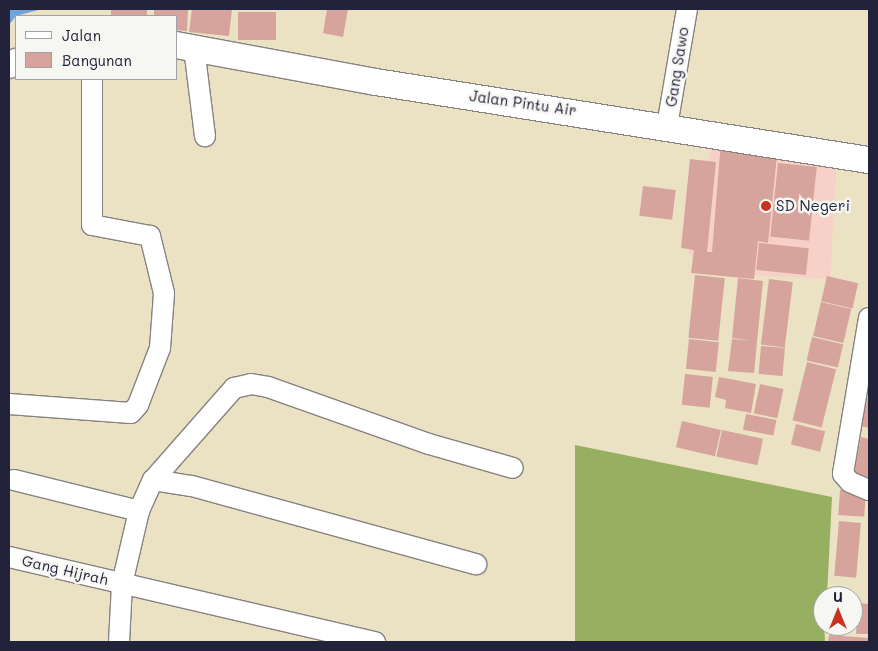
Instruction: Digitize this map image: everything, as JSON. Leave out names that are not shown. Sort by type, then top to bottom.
[{"type":"street","name":"Gang Sawo","points":[[667,126],[686,9]]},
{"type":"street","name":"Jalan Pintu Air","points":[[185,46],[376,82],[667,126],[869,160]]},
{"type":"street","points":[[185,46],[205,136]]},
{"type":"street","points":[[9,404],[130,413],[142,398],[160,348],[164,293],[150,236],[92,225],[92,80]]},
{"type":"street","points":[[869,318],[843,474],[850,482],[869,490]]},
{"type":"street","points":[[375,642],[122,584],[139,511],[153,480],[234,388],[251,384],[513,468]]},
{"type":"street","points":[[14,480],[139,511]]},
{"type":"street","points":[[153,480],[192,486],[476,564]]},
{"type":"street","name":"Gang Hijrah","points":[[9,557],[122,584],[119,642]]},
{"type":"shaded area","name":"SD Negeri","points":[[711,146],[837,160],[830,279],[708,273],[688,253]]},
{"type":"green space","points":[[575,445],[832,497],[828,586],[813,586],[813,636],[825,636],[825,642],[575,642]]},
{"type":"water","points":[[9,9],[42,9],[15,15],[9,25]]},
{"type":"building","points":[[111,9],[147,9],[147,15],[111,15]]},
{"type":"building","points":[[154,9],[188,9],[187,31],[178,30],[178,15],[154,15]]},
{"type":"building","points":[[192,9],[232,9],[229,36],[189,32]]},
{"type":"building","points":[[327,9],[348,9],[343,37],[323,33]]},
{"type":"building","points":[[238,12],[276,12],[276,40],[238,40]]},
{"type":"building","points":[[721,141],[778,146],[768,243],[758,241],[754,279],[691,273],[694,250],[681,248],[690,159],[716,162],[707,252],[712,252]]},
{"type":"building","points":[[778,163],[817,167],[809,241],[770,237]]},
{"type":"building","points":[[643,186],[676,190],[672,220],[639,216]]},
{"type":"building","points":[[759,243],[809,248],[806,275],[756,270]]},
{"type":"building","points":[[695,275],[725,278],[718,341],[688,338]]},
{"type":"building","points":[[827,276],[858,283],[852,309],[821,301]]},
{"type":"building","points":[[738,278],[763,281],[754,373],[728,371],[732,339],[752,341],[732,338]]},
{"type":"building","points":[[769,279],[793,282],[785,347],[761,345]]},
{"type":"building","points":[[821,302],[851,309],[843,343],[813,336]]},
{"type":"building","points":[[812,337],[843,344],[838,368],[807,360]]},
{"type":"building","points":[[689,339],[719,342],[716,372],[686,369]]},
{"type":"building","points":[[761,346],[785,348],[782,376],[759,374]]},
{"type":"building","points":[[807,362],[836,369],[822,427],[792,420]]},
{"type":"building","points":[[685,374],[713,377],[710,408],[682,405]]},
{"type":"building","points":[[719,377],[756,384],[751,413],[725,408],[726,400],[715,397]]},
{"type":"building","points":[[760,384],[783,389],[777,418],[754,413]]},
{"type":"building","points":[[869,392],[869,428],[861,426]]},
{"type":"building","points":[[746,414],[776,420],[773,436],[743,430]]},
{"type":"building","points":[[682,421],[721,430],[715,456],[676,447]]},
{"type":"building","points":[[796,424],[825,431],[820,452],[791,444]]},
{"type":"building","points":[[722,430],[763,439],[757,465],[716,456]]},
{"type":"building","points":[[861,437],[869,439],[869,477],[854,474]]},
{"type":"building","points":[[840,490],[866,492],[864,517],[838,515]]},
{"type":"building","points":[[839,521],[861,523],[856,578],[834,576]]},
{"type":"building","points":[[863,603],[869,604],[869,634],[863,634]]},
{"type":"building","points":[[829,636],[869,638],[869,642],[828,642]]},
{"type":"place","name":"SD Negeri","points":[[766,206]]}]
